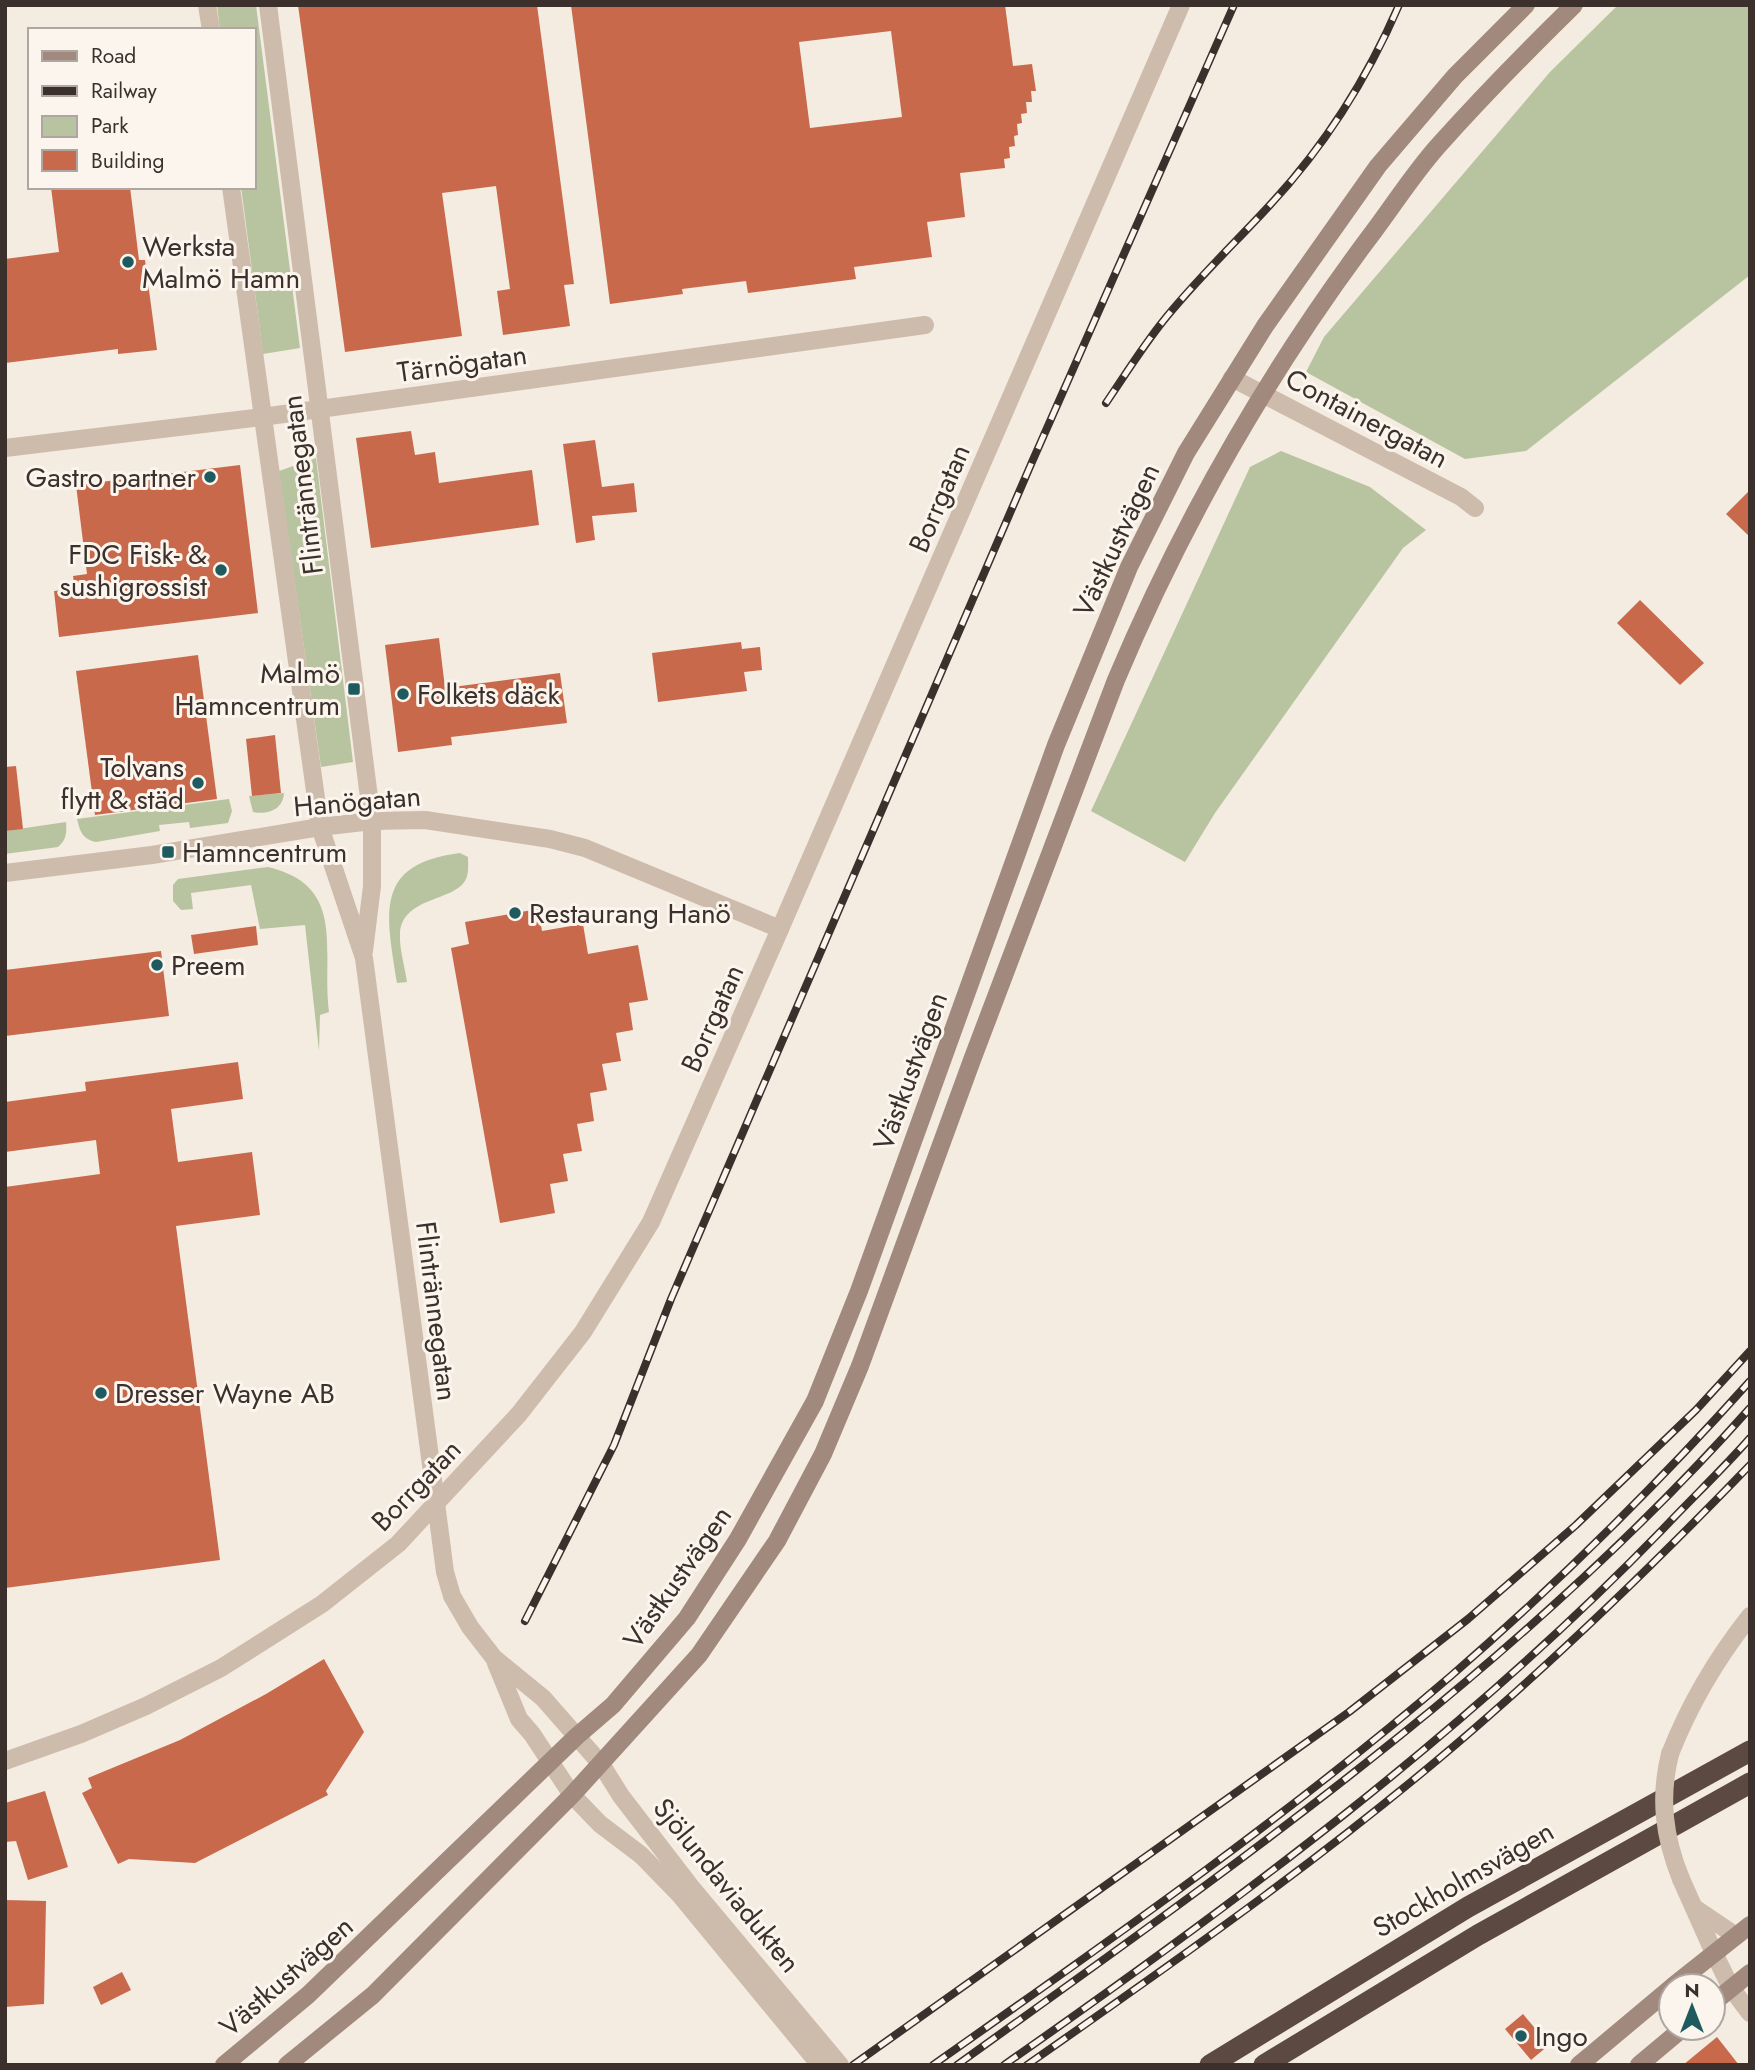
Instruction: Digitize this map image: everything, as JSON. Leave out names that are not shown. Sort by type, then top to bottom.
[{"type":"highway","name":"Stockholmsvägen","points":[[1210,2065],[1468,1907],[1750,1751]]},
{"type":"highway","name":"Stockholmsvägen","points":[[1264,2065],[1467,1942],[1750,1783]]},
{"type":"main road","name":"Västkustvägen","points":[[224,2065],[308,1995],[577,1736],[613,1705],[687,1618],[738,1539],[815,1401],[859,1291],[1066,720],[1129,567],[1186,453],[1265,326],[1378,166],[1455,76],[1526,5]]},
{"type":"main road","name":"Västkustvägen","points":[[286,2065],[373,1995],[572,1795],[698,1655],[777,1541],[824,1454],[865,1353],[972,1060],[1116,680],[1142,619],[1187,529],[1264,394],[1353,259],[1436,148],[1574,5]]},
{"type":"main road","points":[[1691,1972],[1745,1935]]},
{"type":"main road","points":[[1727,1991],[1750,1973]]},
{"type":"main road","points":[[1578,2065],[1657,1999]]},
{"type":"main road","points":[[1639,2065],[1666,2042]]},
{"type":"street","points":[[207,5],[211,28]]},
{"type":"street","name":"Flintrännegatan","points":[[268,5],[372,821],[373,886],[363,958]]},
{"type":"street","name":"Borrgatan","points":[[5,1761],[146,1706],[221,1668],[322,1604],[398,1544],[519,1414],[583,1332],[651,1222],[1181,5]]},
{"type":"street","name":"Flintrännegatan","points":[[231,189],[320,828],[363,958],[445,1572],[452,1596],[470,1628],[494,1658],[542,1698],[577,1736]]},
{"type":"street","name":"Tärnögatan","points":[[5,447],[262,417],[925,325]]},
{"type":"street","name":"Containergatan","points":[[1232,378],[1461,497],[1475,508]]},
{"type":"street","name":"Hanögatan","points":[[5,873],[152,855],[372,821],[425,820],[550,839],[585,848],[780,929]]},
{"type":"street","points":[[1750,1616],[1704,1681],[1685,1715],[1670,1754],[1663,1789],[1663,1814],[1681,1879],[1731,1988],[1750,2013]]},
{"type":"street","name":"Flintrännegatan","points":[[494,1658],[519,1718],[550,1763]]},
{"type":"street","name":"Sjölundaviadukten","points":[[577,1736],[601,1764],[657,1843],[840,2065]]},
{"type":"street","name":"Sjölundaviadukten","points":[[550,1763],[572,1795],[600,1824],[641,1855],[680,1895],[820,2065]]},
{"type":"street","points":[[1696,1909],[1745,1935]]},
{"type":"green space","points":[[217,5],[256,5],[300,348],[263,354],[241,189],[256,189],[256,28],[220,28]]},
{"type":"green space","points":[[1618,5],[1750,5],[1750,275],[1526,451],[1465,459],[1306,372],[1324,337],[1550,72]]},
{"type":"green space","points":[[1281,451],[1370,487],[1426,530],[1403,548],[1215,813],[1185,862],[1091,811],[1250,467]]},
{"type":"green space","points":[[316,458],[353,762],[321,767],[279,471]]},
{"type":"green space","points":[[284,793],[281,803],[274,810],[253,812],[249,796]]},
{"type":"green space","points":[[229,799],[232,811],[228,823],[190,828],[189,822],[159,825],[160,831],[96,842],[82,834],[77,819]]},
{"type":"green space","points":[[66,822],[65,836],[58,847],[5,854],[5,831]]},
{"type":"green space","points":[[460,853],[468,857],[466,879],[451,892],[410,912],[403,921],[400,939],[407,982],[397,983],[389,915],[392,897],[399,881],[412,868],[432,859]]},
{"type":"green space","points":[[268,867],[293,876],[310,889],[320,905],[326,924],[329,1012],[320,1015],[319,1051],[305,925],[260,929],[251,885],[191,893],[193,909],[181,910],[173,901],[173,885],[178,879]]},
{"type":"building","points":[[298,5],[537,5],[574,284],[564,285],[570,326],[503,335],[497,291],[510,289],[496,186],[442,193],[462,336],[345,352]]},
{"type":"building","points":[[571,5],[1005,5],[1013,66],[1032,64],[1036,91],[1031,91],[1032,102],[1026,102],[1027,113],[1021,114],[1022,123],[1017,124],[1018,135],[1014,136],[1015,146],[1009,147],[1010,158],[1004,159],[1005,168],[960,173],[965,217],[927,222],[932,257],[854,267],[856,279],[748,293],[746,281],[682,289],[683,294],[610,304]],"holes":[[[891,31],[902,117],[810,128],[799,42]]]},
{"type":"building","points":[[51,189],[130,189],[139,260],[145,260],[157,350],[118,354],[118,349],[5,363],[5,259],[59,252]]},
{"type":"building","points":[[411,431],[415,455],[435,452],[439,483],[532,470],[539,525],[371,548],[356,438]]},
{"type":"building","points":[[595,440],[602,487],[634,483],[637,512],[592,516],[595,540],[576,543],[563,444]]},
{"type":"building","points":[[240,465],[258,613],[59,637],[54,591],[75,589],[73,576],[87,574],[76,485]]},
{"type":"building","points":[[1750,490],[1750,537],[1726,514]]},
{"type":"building","points":[[1640,600],[1704,663],[1680,685],[1617,623]]},
{"type":"building","points":[[439,638],[445,688],[560,673],[567,723],[451,737],[452,745],[398,752],[385,645]]},
{"type":"building","points":[[741,642],[742,649],[760,647],[762,670],[744,672],[747,691],[658,702],[652,653]]},
{"type":"building","points":[[198,655],[217,799],[95,815],[76,671]]},
{"type":"building","points":[[275,735],[281,793],[252,796],[246,739]]},
{"type":"building","points":[[16,766],[23,829],[5,831],[5,767]]},
{"type":"building","points":[[538,909],[542,931],[583,924],[588,954],[638,945],[648,1000],[629,1003],[633,1030],[616,1033],[621,1061],[602,1064],[607,1090],[590,1093],[594,1121],[577,1124],[582,1151],[563,1154],[568,1181],[550,1184],[555,1213],[500,1223],[451,948],[469,944],[465,922]]},
{"type":"building","points":[[256,926],[258,945],[194,954],[191,935]]},
{"type":"building","points":[[161,951],[169,1016],[5,1036],[5,970]]},
{"type":"building","name":"Dresser Wayne AB","points":[[238,1062],[243,1099],[171,1109],[178,1162],[252,1152],[260,1215],[176,1226],[220,1560],[5,1588],[5,1187],[100,1174],[96,1140],[5,1152],[5,1102],[86,1091],[85,1082]]},
{"type":"building","points":[[324,1659],[364,1732],[326,1791],[328,1795],[195,1863],[129,1859],[118,1864],[82,1793],[92,1788],[88,1778],[180,1740]]},
{"type":"building","points":[[45,1791],[68,1867],[28,1880],[16,1841],[5,1842],[5,1803]]},
{"type":"building","points":[[5,1900],[46,1901],[44,2004],[5,2007]]},
{"type":"building","points":[[122,1972],[131,1990],[101,2005],[93,1987]]},
{"type":"building","points":[[1523,2014],[1549,2045],[1531,2060],[1505,2029]]},
{"type":"building","points":[[1711,2042],[1721,2042],[1739,2065],[1683,2065]]},
{"type":"railway","points":[[525,1621],[614,1445],[671,1299],[1032,462],[1234,5]]},
{"type":"railway","points":[[1106,403],[1164,320],[1289,183],[1326,136],[1358,86],[1399,5]]},
{"type":"railway","points":[[853,2065],[1349,1712],[1468,1619],[1576,1525],[1696,1410],[1750,1351]]},
{"type":"railway","points":[[933,2065],[1262,1828],[1390,1727],[1491,1641],[1568,1569],[1643,1496],[1750,1381]]},
{"type":"railway","points":[[957,2065],[1270,1837],[1472,1677],[1568,1592],[1661,1502],[1750,1408]]},
{"type":"railway","points":[[1004,2065],[1177,1942],[1346,1813],[1428,1746],[1586,1605],[1750,1438]]},
{"type":"railway","points":[[1027,2065],[1264,1896],[1436,1761],[1591,1623],[1750,1465]]},
{"type":"place","name":"Werksta Malmö Hamn","points":[[128,262]]},
{"type":"place","name":"Gastro partner","points":[[210,477]]},
{"type":"place","name":"FDC Fisk- & sushigrossist","points":[[221,570]]},
{"type":"place","name":"Malmö Hamncentrum","points":[[354,689]]},
{"type":"place","name":"Folkets däck","points":[[403,694]]},
{"type":"place","name":"Tolvans flytt & städ","points":[[198,783]]},
{"type":"place","name":"Hamncentrum","points":[[168,852]]},
{"type":"place","name":"Restaurang Hanö","points":[[515,913]]},
{"type":"place","name":"Preem","points":[[157,965]]},
{"type":"place","name":"Dresser Wayne AB","points":[[101,1393]]},
{"type":"place","name":"Ingo","points":[[1521,2036]]}]
